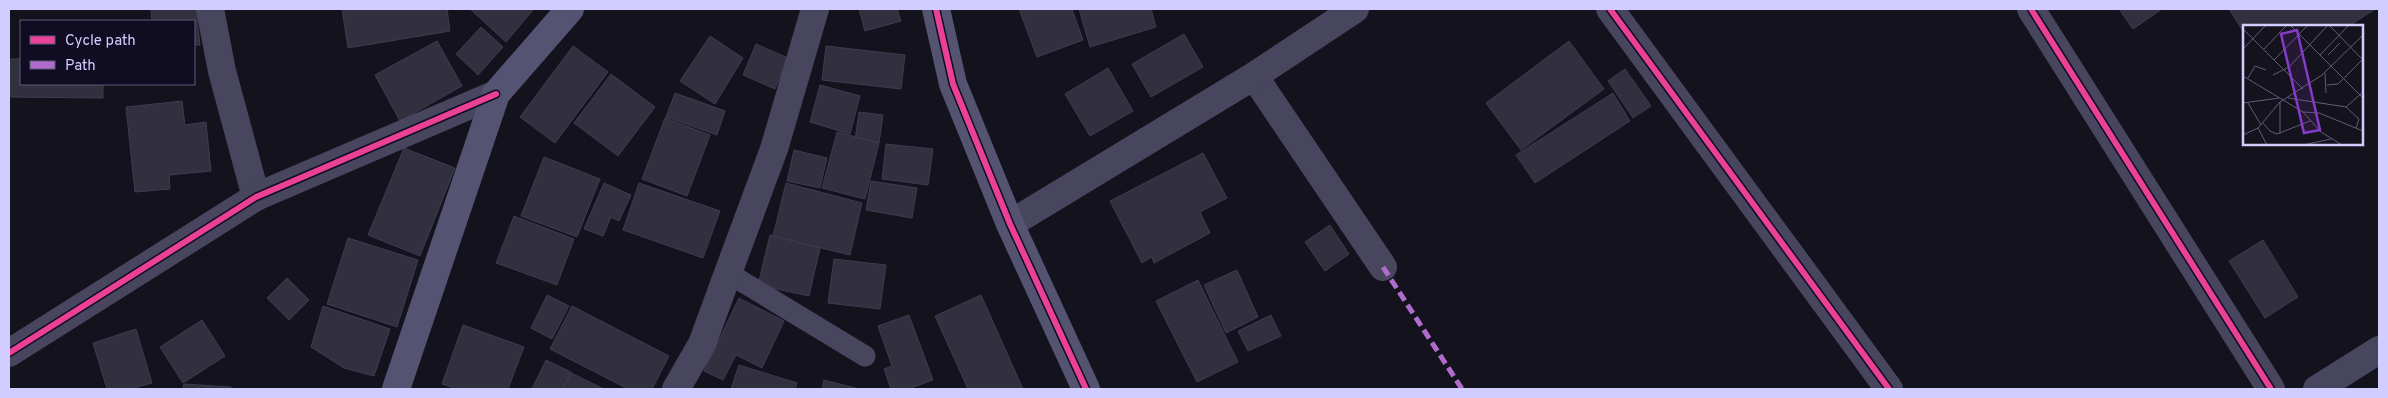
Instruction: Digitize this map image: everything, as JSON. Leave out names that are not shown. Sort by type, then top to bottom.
[{"type":"street","points":[[210,9],[222,71],[256,198]]},
{"type":"street","points":[[396,389],[496,94],[570,9]]},
{"type":"street","points":[[676,389],[702,344],[774,149],[815,9]]},
{"type":"street","points":[[936,9],[953,84],[1010,224],[1086,389]]},
{"type":"street","points":[[1010,224],[1254,76],[1356,9]]},
{"type":"street","points":[[1610,9],[1889,389]]},
{"type":"street","points":[[2031,9],[2271,389]]},
{"type":"street","points":[[1254,76],[1383,267]]},
{"type":"street","points":[[9,353],[256,198],[496,94]]},
{"type":"street","points":[[2317,389],[2379,350]]},
{"type":"lane","points":[[728,273],[865,356]]},
{"type":"building","points":[[151,9],[196,9],[200,45],[195,45],[195,20],[152,20]]},
{"type":"building","points":[[342,9],[447,9],[450,31],[348,48]]},
{"type":"building","points":[[470,9],[534,9],[506,42]]},
{"type":"building","points":[[859,9],[897,9],[901,21],[865,31]]},
{"type":"building","points":[[1019,9],[1072,9],[1083,40],[1037,57]]},
{"type":"building","points":[[1079,9],[1151,9],[1156,27],[1090,47]]},
{"type":"building","points":[[2119,9],[2162,9],[2133,29]]},
{"type":"building","points":[[2229,9],[2375,9],[2351,25],[2243,25],[2243,31]]},
{"type":"building","points":[[481,27],[503,47],[478,75],[456,54]]},
{"type":"building","points":[[1184,34],[1203,67],[1151,97],[1132,64]]},
{"type":"building","points":[[710,36],[743,58],[715,104],[680,81]]},
{"type":"building","points":[[437,41],[462,86],[400,121],[375,75]]},
{"type":"building","points":[[1569,41],[1604,89],[1521,150],[1486,103]]},
{"type":"building","points":[[756,44],[788,58],[775,89],[743,75]]},
{"type":"building","points":[[573,46],[608,72],[555,143],[520,117]]},
{"type":"building","points":[[826,46],[905,55],[901,89],[822,80]]},
{"type":"building","points":[[9,59],[20,59],[20,85],[103,85],[103,98],[9,97]]},
{"type":"building","points":[[1108,68],[1133,111],[1090,136],[1065,94]]},
{"type":"building","points":[[1625,69],[1651,106],[1633,118],[1608,81]]},
{"type":"building","points":[[611,74],[655,107],[618,156],[574,123]]},
{"type":"building","points":[[820,85],[860,96],[850,134],[810,122]]},
{"type":"building","points":[[675,93],[725,111],[717,135],[666,117]]},
{"type":"building","points":[[1613,93],[1630,121],[1535,183],[1516,155]]},
{"type":"building","points":[[182,101],[185,125],[206,122],[211,171],[169,175],[170,189],[135,192],[126,107]]},
{"type":"building","points":[[859,112],[883,115],[879,143],[855,140]]},
{"type":"building","points":[[665,118],[710,135],[687,196],[642,179]]},
{"type":"building","points":[[837,132],[879,143],[865,199],[822,188]]},
{"type":"building","points":[[886,144],[933,149],[928,185],[882,179]]},
{"type":"building","points":[[404,148],[455,168],[420,256],[368,235]]},
{"type":"building","points":[[794,150],[827,158],[820,188],[787,181]]},
{"type":"building","points":[[1203,153],[1227,198],[1200,212],[1210,233],[1154,263],[1152,257],[1142,263],[1110,201]]},
{"type":"building","points":[[544,157],[600,179],[577,237],[521,216]]},
{"type":"building","points":[[871,181],[917,188],[912,218],[866,210]]},
{"type":"building","points":[[604,183],[631,195],[619,221],[611,217],[603,236],[584,229]]},
{"type":"building","points":[[639,183],[720,211],[703,258],[623,230]]},
{"type":"building","points":[[786,183],[862,203],[850,255],[773,236]]},
{"type":"building","points":[[514,216],[574,239],[557,285],[496,263]]},
{"type":"building","points":[[1330,225],[1349,254],[1325,271],[1305,242]]},
{"type":"building","points":[[770,235],[820,248],[809,296],[758,285]]},
{"type":"building","points":[[348,238],[418,260],[397,327],[327,304]]},
{"type":"building","points":[[2263,240],[2298,297],[2265,318],[2229,261]]},
{"type":"building","points":[[834,259],[886,265],[880,309],[828,303]]},
{"type":"building","points":[[1237,270],[1258,317],[1226,333],[1204,285]]},
{"type":"building","points":[[287,278],[309,300],[289,320],[267,298]]},
{"type":"building","points":[[1198,280],[1238,362],[1197,382],[1156,301]]},
{"type":"building","points":[[547,295],[569,306],[552,339],[531,328]]},
{"type":"building","points":[[981,295],[1023,389],[968,389],[935,316]]},
{"type":"building","points":[[739,298],[784,321],[762,368],[736,355],[723,380],[704,371]]},
{"type":"building","points":[[323,306],[390,329],[374,376],[344,368],[311,347]]},
{"type":"building","points":[[572,306],[669,356],[652,389],[628,389],[550,349]]},
{"type":"building","points":[[909,315],[933,380],[908,389],[891,389],[884,369],[892,366],[878,326]]},
{"type":"building","points":[[1271,315],[1281,336],[1248,351],[1238,331]]},
{"type":"building","points":[[202,320],[225,356],[183,383],[160,347]]},
{"type":"building","points":[[463,325],[524,347],[508,389],[457,389],[442,384]]},
{"type":"building","points":[[136,329],[152,383],[130,389],[107,389],[93,343]]},
{"type":"building","points":[[546,360],[571,372],[562,389],[532,389]]},
{"type":"building","points":[[739,365],[797,383],[795,389],[731,389]]},
{"type":"building","points":[[571,373],[604,389],[563,389]]},
{"type":"building","points":[[824,380],[859,389],[822,389]]},
{"type":"building","points":[[184,384],[231,387],[231,389],[183,389]]},
{"type":"marked path","points":[[1383,267],[1462,389]]},
{"type":"cycle path","points":[[936,9],[953,84],[1010,224],[1086,389]]},
{"type":"cycle path","points":[[1610,9],[1889,389]]},
{"type":"cycle path","points":[[2031,9],[2271,389]]},
{"type":"cycle path","points":[[9,353],[256,197],[496,94]]}]
